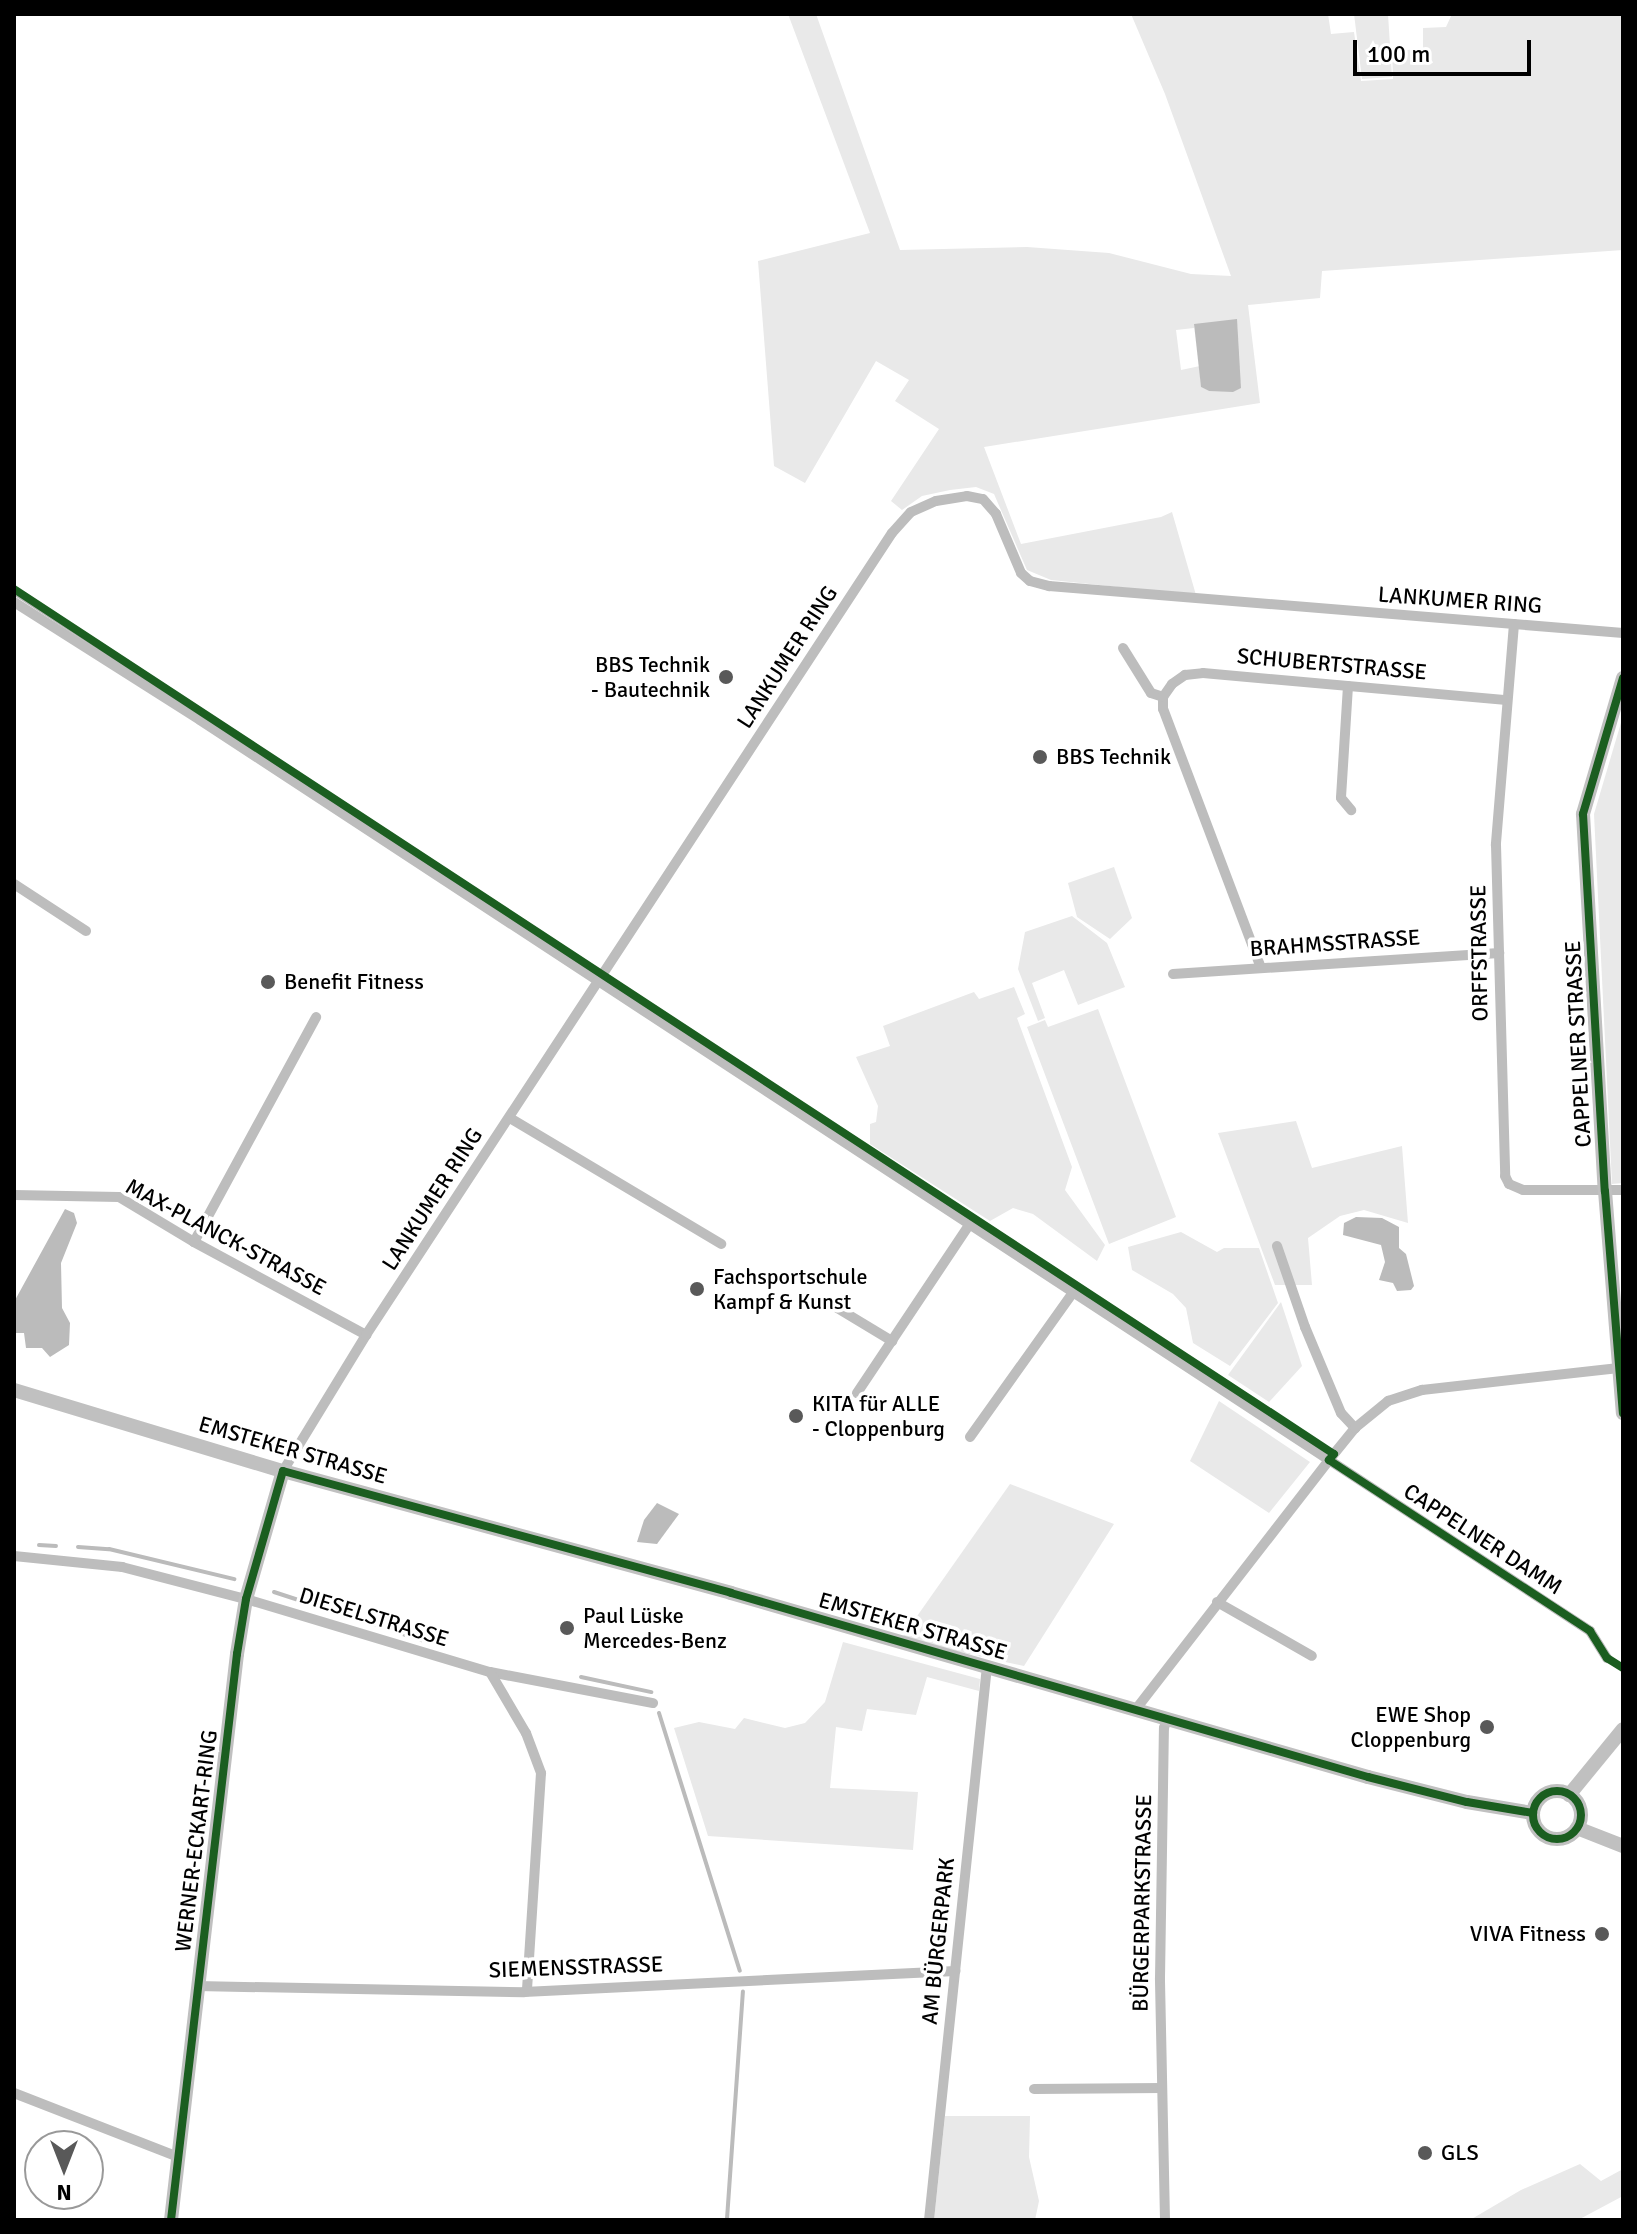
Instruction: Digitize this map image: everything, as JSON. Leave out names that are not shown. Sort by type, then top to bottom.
[{"type":"street","name":"LANKUMER RING","points":[[283,1471],[366,1335],[892,533],[900,521],[921,507],[967,496],[983,499],[996,514],[1021,573],[1030,581],[1049,586],[1623,633]]},
{"type":"street","name":"CAPPELNER DAMM","points":[[14,602],[1590,1631],[1607,1658]]},
{"type":"street","name":"ORFFSTRASSE","points":[[1514,624],[1496,845],[1505,1176],[1509,1184],[1523,1190],[1605,1191]]},
{"type":"street","points":[[1123,648],[1151,693],[1163,697],[1163,709],[1261,968]]},
{"type":"street","name":"SCHUBERTSTRASSE","points":[[1163,697],[1172,684],[1185,675],[1203,673],[1507,700]]},
{"type":"street","name":"CAPPELNER STRASSE","points":[[1623,678],[1583,814],[1605,1191],[1623,1413]]},
{"type":"street","points":[[1348,686],[1341,798],[1351,810]]},
{"type":"street","points":[[14,884],[86,931]]},
{"type":"street","name":"BRAHMSSTRASSE","points":[[1173,974],[1499,953]]},
{"type":"street","points":[[194,1242],[316,1017]]},
{"type":"street","points":[[510,1118],[721,1244]]},
{"type":"street","points":[[1605,1191],[1623,1190]]},
{"type":"street","name":"MAX-PLANCK-STRASSE","points":[[14,1195],[119,1197],[194,1242],[366,1335]]},
{"type":"street","points":[[857,1393],[969,1225]]},
{"type":"street","points":[[1277,1246],[1305,1327],[1341,1413],[1355,1428]]},
{"type":"street","points":[[970,1437],[1072,1294]]},
{"type":"street","points":[[829,1303],[892,1341]]},
{"type":"street","points":[[1136,1709],[1355,1428],[1388,1401],[1422,1390],[1619,1368]]},
{"type":"street","name":"EMSTEKER STRASSE","points":[[14,1390],[283,1471],[987,1666],[1368,1777],[1467,1802],[1533,1813]]},
{"type":"street","name":"WERNER-ECKART-RING","points":[[171,2220],[246,1599],[283,1471]]},
{"type":"street","name":"DIESELSTRASSE","points":[[14,1556],[122,1567],[246,1599],[490,1672],[653,1703]]},
{"type":"street","points":[[1217,1602],[1312,1656]]},
{"type":"street","name":"AM BÜRGERPARK","points":[[929,2220],[987,1666]]},
{"type":"street","points":[[490,1672],[526,1733],[541,1773],[527,1992]]},
{"type":"street","name":"BÜRGERPARKSTRASSE","points":[[1165,2220],[1160,1947],[1164,1728],[1167,1718]]},
{"type":"street","points":[[1569,1795],[1623,1729]]},
{"type":"street","points":[[1548,1793],[1569,1795],[1581,1814],[1577,1828],[1566,1837],[1552,1839],[1540,1832],[1533,1813],[1538,1801],[1548,1793]]},
{"type":"street","points":[[1577,1828],[1623,1846]]},
{"type":"street","name":"SIEMENSSTRASSE","points":[[197,1986],[527,1992],[955,1971]]},
{"type":"street","points":[[1034,2089],[1162,2088]]},
{"type":"street","points":[[14,2093],[178,2157]]},
{"type":"shaded area","points":[[788,14],[816,14],[900,250],[1027,247],[1109,253],[1191,274],[1231,276],[1165,94],[1131,14],[1328,14],[1331,34],[1354,32],[1361,81],[1393,79],[1392,51],[1423,49],[1423,28],[1446,27],[1452,14],[1623,14],[1623,250],[1322,271],[1320,298],[1248,305],[1260,403],[984,447],[1021,544],[1161,517],[1172,512],[1196,595],[1051,580],[1027,570],[994,494],[976,487],[922,496],[902,510],[891,501],[939,429],[895,401],[909,380],[876,361],[805,483],[774,466],[758,261],[870,233]],"holes":[[[1194,324],[1209,391],[1201,387],[1200,366],[1181,370],[1176,330],[1194,328]]]},
{"type":"shaded area","points":[[1354,14],[1388,14],[1392,77],[1362,79]]},
{"type":"shaded area","points":[[1237,319],[1241,388],[1233,392],[1209,391],[1201,387],[1194,324]]},
{"type":"shaded area","points":[[1623,716],[1623,1183],[1612,1184],[1594,814]]},
{"type":"shaded area","points":[[1114,867],[1132,918],[1110,939],[1077,917],[1068,883]]},
{"type":"shaded area","points":[[1072,916],[1107,943],[1125,987],[1078,1005],[1064,970],[1032,983],[1045,1018],[1038,1021],[1018,969],[1025,932]]},
{"type":"shaded area","points":[[1014,987],[1025,1014],[1017,1018],[1072,1167],[1065,1190],[1105,1245],[1097,1261],[1033,1214],[1013,1208],[990,1221],[870,1144],[870,1124],[876,1122],[878,1106],[856,1057],[890,1046],[883,1026],[974,992],[979,999]]},
{"type":"shaded area","points":[[1098,1009],[1176,1217],[1109,1244],[1027,1027],[1045,1020],[1048,1027]]},
{"type":"shaded area","points":[[1296,1121],[1312,1168],[1402,1146],[1408,1223],[1364,1210],[1340,1216],[1308,1238],[1312,1285],[1275,1285],[1218,1133]]},
{"type":"shaded area","points":[[65,1209],[74,1213],[77,1223],[61,1263],[62,1308],[70,1323],[69,1345],[50,1357],[42,1348],[26,1348],[24,1333],[14,1333],[14,1302]]},
{"type":"shaded area","points":[[1356,1217],[1382,1218],[1399,1227],[1399,1248],[1406,1254],[1414,1286],[1411,1290],[1397,1291],[1393,1283],[1379,1280],[1385,1262],[1381,1245],[1343,1235],[1344,1223]]},
{"type":"shaded area","points":[[1181,1232],[1217,1252],[1224,1248],[1259,1248],[1278,1303],[1230,1366],[1193,1343],[1186,1308],[1173,1294],[1132,1270],[1128,1247]]},
{"type":"shaded area","points":[[1281,1302],[1302,1366],[1269,1402],[1228,1375]]},
{"type":"shaded area","points":[[1219,1401],[1310,1462],[1269,1513],[1190,1461]]},
{"type":"shaded area","points":[[1010,1484],[1114,1524],[1024,1666],[901,1639]]},
{"type":"shaded area","points":[[657,1503],[679,1514],[657,1544],[637,1542],[644,1520]]},
{"type":"shaded area","points":[[843,1642],[980,1679],[979,1691],[927,1677],[916,1715],[867,1709],[862,1731],[836,1727],[830,1788],[918,1792],[913,1850],[708,1836],[674,1728],[699,1722],[735,1729],[744,1718],[785,1728],[805,1723],[825,1702]]},
{"type":"shaded area","points":[[945,2116],[1030,2116],[1029,2157],[1039,2201],[1035,2220],[934,2220]]},
{"type":"shaded area","points":[[1580,2164],[1601,2181],[1623,2169],[1623,2196],[1578,2220],[1470,2220],[1521,2190]]},
{"type":"waterway","points":[[14,593],[188,706]]},
{"type":"waterway","points":[[269,759],[567,953]]},
{"type":"waterway","points":[[39,1545],[56,1546]]},
{"type":"waterway","points":[[78,1547],[109,1549],[234,1579]]},
{"type":"waterway","points":[[274,1592],[421,1640]]},
{"type":"waterway","points":[[581,1677],[651,1692]]},
{"type":"waterway","points":[[659,1713],[740,1971]]},
{"type":"waterway","points":[[727,2219],[743,1992]]},
{"type":"cycle path","points":[[14,589],[1334,1454],[1329,1460],[1590,1631],[1607,1658],[1623,1668]]},
{"type":"cycle path","points":[[1623,678],[1583,814],[1605,1191],[1623,1413]]},
{"type":"cycle path","points":[[171,2220],[237,1654],[246,1599],[283,1471],[731,1593],[1368,1777],[1467,1802],[1533,1813]]},
{"type":"cycle path","points":[[1557,1791],[1574,1798],[1581,1815],[1574,1832],[1557,1839],[1540,1832],[1533,1815],[1540,1798],[1557,1791]]},
{"type":"place","name":"BBS Technik - Bautechnik","points":[[726,677]]},
{"type":"place","name":"BBS Technik","points":[[1040,757]]},
{"type":"place","name":"Benefit Fitness","points":[[268,982]]},
{"type":"place","name":"Fachsportschule Kampf & Kunst","points":[[697,1289]]},
{"type":"place","name":"KITA für ALLE - Cloppenburg","points":[[796,1416]]},
{"type":"place","name":"Paul Lüske Mercedes-Benz","points":[[567,1628]]},
{"type":"place","name":"EWE Shop Cloppenburg","points":[[1487,1727]]},
{"type":"place","name":"VIVA Fitness","points":[[1602,1934]]},
{"type":"place","name":"GLS","points":[[1425,2153]]}]
